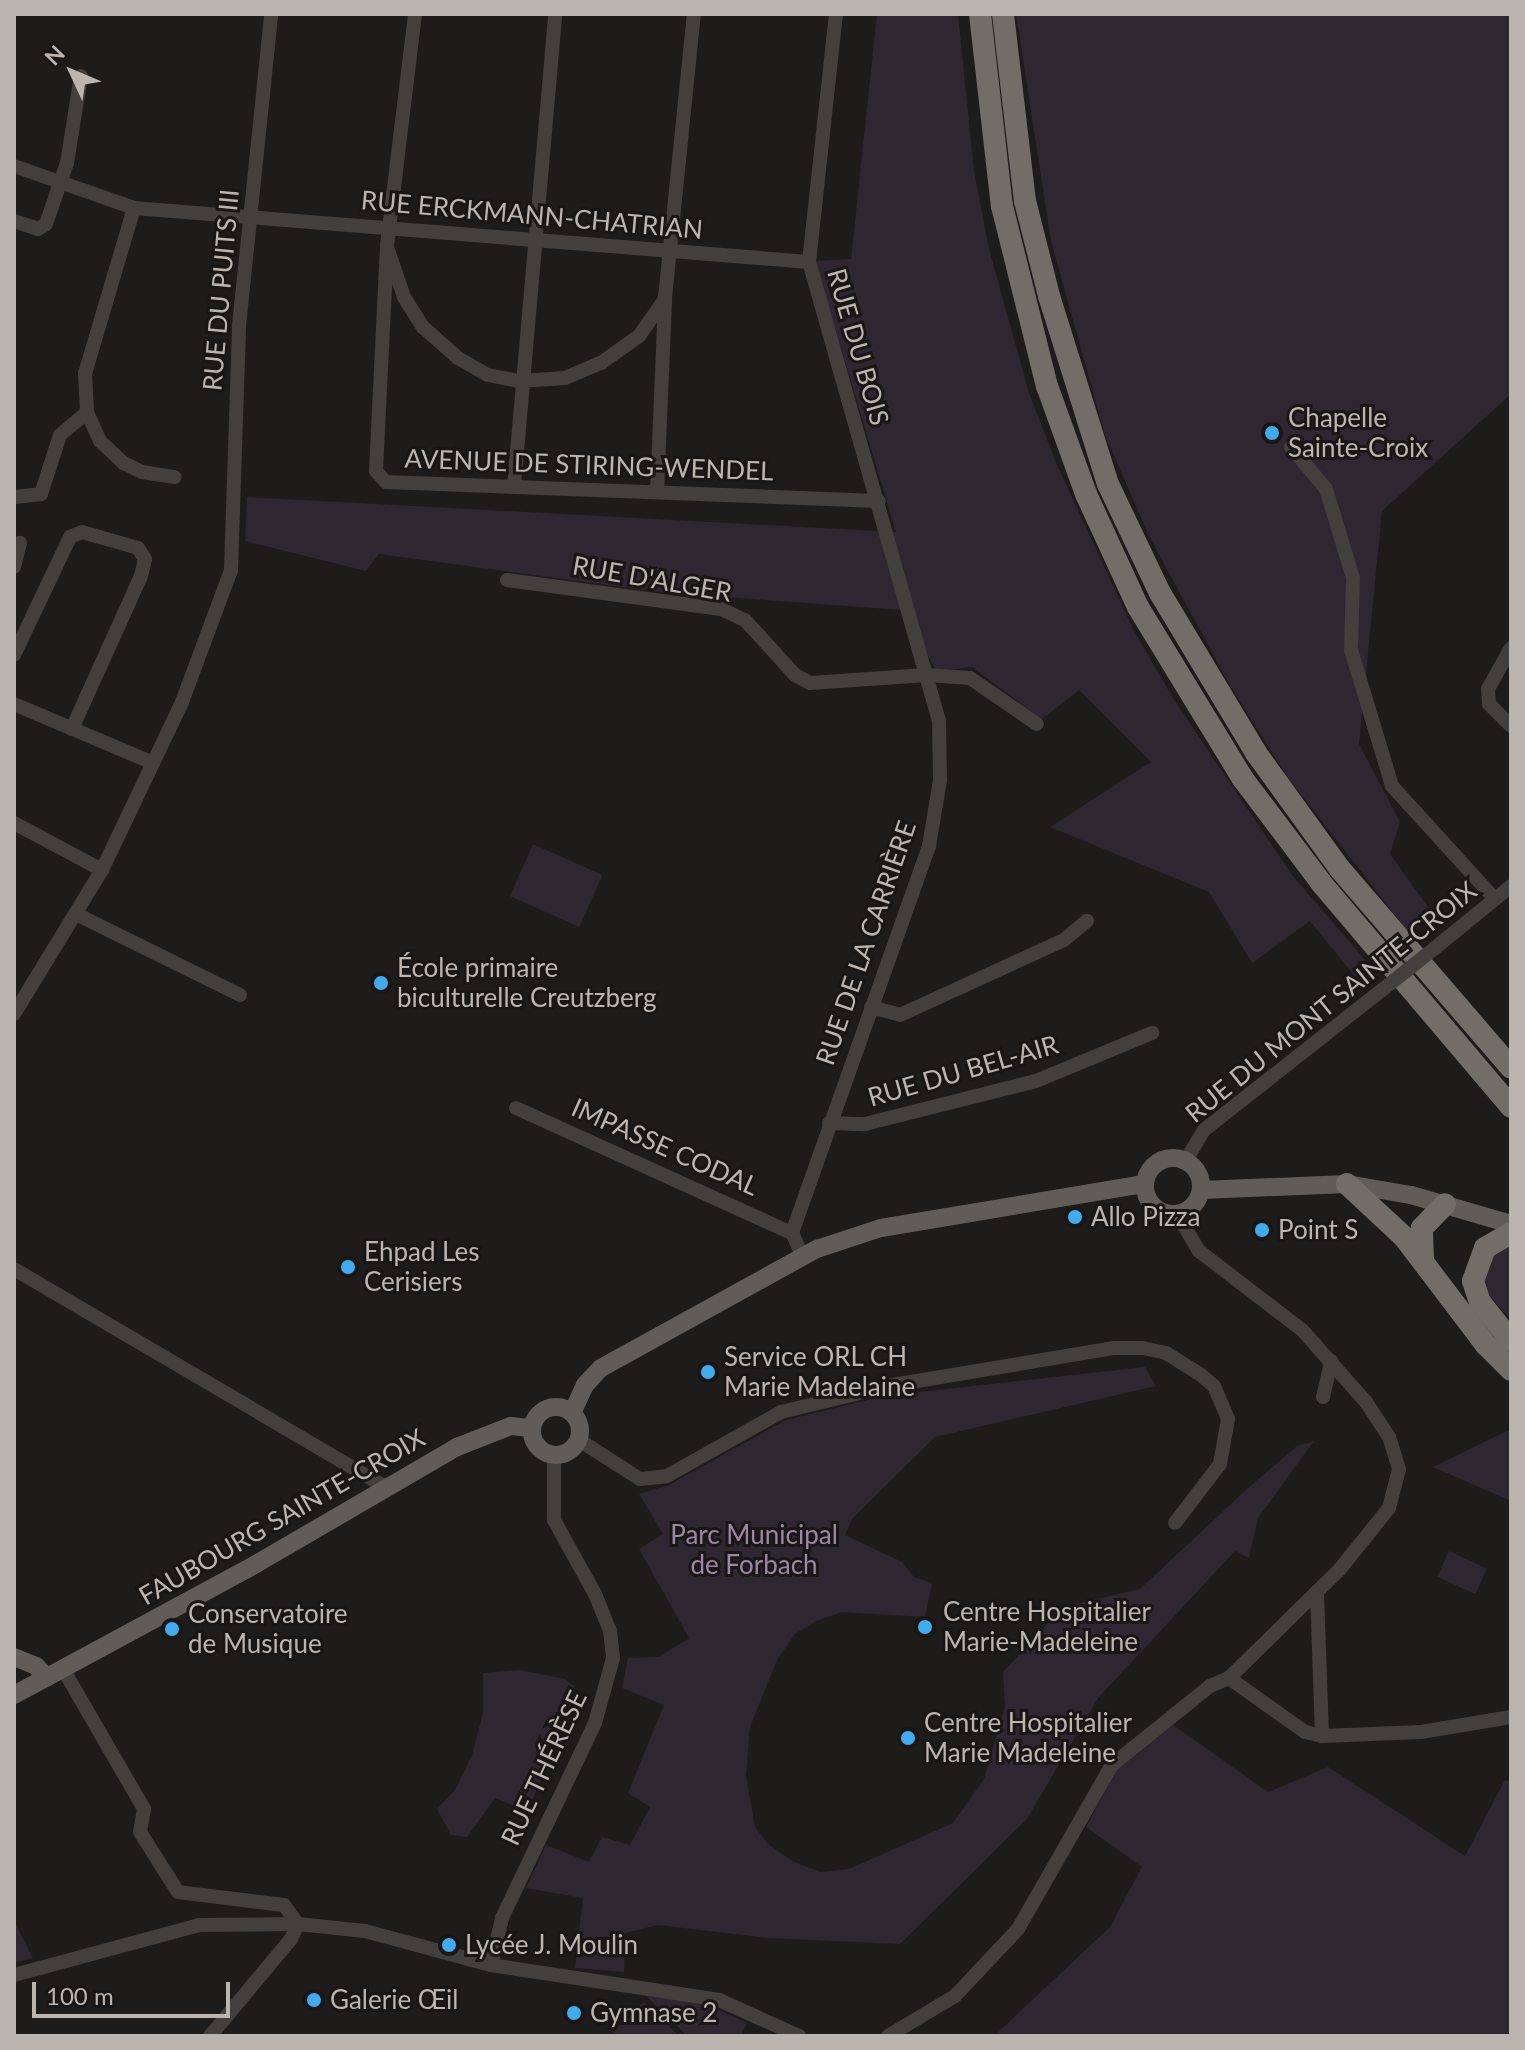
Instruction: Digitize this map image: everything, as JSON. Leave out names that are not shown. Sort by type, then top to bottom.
[{"type":"highway","points":[[980,14],[1002,206],[1047,386],[1086,494],[1138,607],[1243,779],[1322,884],[1511,1107]]},
{"type":"highway","points":[[1003,14],[1025,201],[1071,378],[1108,484],[1167,605],[1256,753],[1340,869],[1511,1068]]},
{"type":"highway","points":[[1459,1007],[1511,1050]]},
{"type":"highway","points":[[1347,1184],[1423,1260],[1486,1345],[1511,1370]]},
{"type":"highway","points":[[1423,1260],[1422,1228],[1445,1204]]},
{"type":"highway","points":[[1511,1233],[1485,1248],[1473,1281],[1480,1302],[1511,1341]]},
{"type":"main road","points":[[572,1413],[585,1385],[601,1368],[802,1255],[881,1228],[1144,1184],[1159,1161],[1186,1160],[1199,1172],[1202,1190],[1198,1202],[1177,1214],[1154,1206],[1144,1184]]},
{"type":"main road","points":[[1202,1190],[1347,1184],[1445,1204],[1511,1224]]},
{"type":"main road","points":[[547,1408],[572,1413],[580,1427],[579,1440],[571,1451],[554,1456],[537,1447],[531,1428],[547,1408]]},
{"type":"main road","name":"FAUBOURG SAINTE-CROIX","points":[[14,1695],[488,1433],[511,1426],[531,1428]]},
{"type":"main road","points":[[14,1657],[55,1673]]},
{"type":"street","name":"RUE DU PUITS III","points":[[14,1014],[102,870],[212,631],[231,570],[239,326],[271,14]]},
{"type":"street","name":"AVENUE DE STIRING-WENDEL","points":[[415,14],[387,246],[376,471],[386,482],[879,501]]},
{"type":"street","points":[[514,486],[532,239],[555,14]]},
{"type":"street","points":[[657,492],[665,298],[694,14]]},
{"type":"street","name":"RUE DU BOIS","points":[[836,14],[809,262],[879,501]]},
{"type":"street","points":[[14,221],[38,229],[46,224],[60,181],[81,76]]},
{"type":"street","name":"RUE ERCKMANN-CHATRIAN","points":[[14,166],[134,208],[809,262]]},
{"type":"street","points":[[134,208],[85,373],[87,412],[100,441],[124,463],[142,472],[175,477]]},
{"type":"street","points":[[387,246],[404,297],[437,341],[488,375],[520,381],[565,378],[601,363],[639,336],[665,298]]},
{"type":"street","points":[[14,497],[41,494],[60,435],[87,412]]},
{"type":"street","points":[[1291,447],[1326,489],[1348,563],[1351,650],[1392,786],[1495,899]]},
{"type":"street","name":"RUE DE LA CARRIÈRE","points":[[792,1233],[929,846],[940,780],[939,721],[879,501]]},
{"type":"street","points":[[14,655],[70,537],[82,532],[138,548],[145,559],[141,576],[72,729]]},
{"type":"street","points":[[14,567],[20,543]]},
{"type":"street","name":"RUE D'ALGER","points":[[507,580],[721,609],[745,620],[795,675],[810,683],[927,675],[970,678],[1037,724]]},
{"type":"street","points":[[1511,648],[1488,689],[1489,704],[1511,726]]},
{"type":"street","points":[[14,704],[153,763]]},
{"type":"street","points":[[14,823],[102,870]]},
{"type":"street","name":"RUE DU MONT SAINTE-CROIX","points":[[1186,1160],[1204,1130],[1511,886]]},
{"type":"street","points":[[76,914],[240,995]]},
{"type":"street","points":[[871,1007],[900,1015],[1064,940],[1087,921]]},
{"type":"street","name":"RUE DU BEL-AIR","points":[[829,1123],[865,1124],[1036,1081],[1152,1033]]},
{"type":"street","name":"IMPASSE CODAL","points":[[516,1108],[792,1233]]},
{"type":"street","points":[[888,2036],[955,1996],[1018,1929],[1112,1765],[1210,1686],[1229,1678],[1317,1592],[1389,1508],[1399,1469],[1389,1437],[1350,1382],[1302,1330],[1199,1251],[1177,1214]]},
{"type":"street","points":[[792,1233],[802,1255]]},
{"type":"street","points":[[14,1269],[387,1488]]},
{"type":"street","points":[[579,1440],[618,1461],[640,1479],[667,1476],[781,1412],[893,1385],[1113,1348],[1143,1348],[1166,1353],[1200,1374],[1214,1386],[1228,1419],[1220,1464],[1175,1523]]},
{"type":"street","points":[[1331,1361],[1323,1397],[1350,1382]]},
{"type":"street","name":"RUE THÉRÈSE","points":[[491,1965],[502,1918],[595,1723],[613,1658],[610,1631],[595,1594],[554,1520],[554,1456]]},
{"type":"street","points":[[1317,1592],[1322,1736]]},
{"type":"street","points":[[55,1673],[144,1809],[140,1832],[178,1892],[284,1905],[298,1924]]},
{"type":"street","points":[[1229,1678],[1305,1732],[1322,1736],[1421,1732],[1511,1717]]},
{"type":"street","points":[[210,2036],[291,1939],[298,1924]]},
{"type":"street","points":[[14,1975],[199,1925],[298,1924],[365,1931],[491,1965],[719,2000],[799,2036]]},
{"type":"green space","points":[[877,14],[958,14],[974,171],[989,249],[1029,393],[1057,465],[1134,631],[1173,698],[1292,875],[1373,969],[1361,984],[1310,921],[1252,963],[1209,892],[1050,827],[1151,762],[1079,690],[1042,719],[972,667],[937,672],[902,610],[659,592],[379,554],[366,571],[245,541],[247,497],[896,532],[815,261],[851,259]]},
{"type":"green space","points":[[1016,14],[1511,14],[1511,394],[1382,511],[1359,744],[1400,822],[1390,854],[1433,914],[1410,934],[1288,778],[1228,682],[1148,534],[1105,435],[1051,241]]},
{"type":"green space","points":[[533,844],[602,875],[579,927],[510,896]]},
{"type":"green space","points":[[1511,1240],[1511,1320],[1489,1295],[1484,1277],[1489,1259]]},
{"type":"green space","name":"Parc Municipal de Forbach","points":[[1145,1367],[1156,1386],[935,1437],[853,1518],[845,1535],[902,1562],[914,1577],[932,1583],[925,1617],[842,1612],[816,1621],[795,1634],[777,1660],[750,1727],[746,1776],[755,1827],[768,1844],[794,1862],[821,1872],[849,1869],[953,1823],[984,1779],[1005,1706],[1003,1672],[1063,1607],[1140,1589],[1297,1446],[1314,1441],[1258,1518],[1249,1558],[1235,1551],[1098,1698],[1027,1819],[900,1944],[769,1938],[658,1925],[625,1933],[624,1972],[575,1968],[583,1898],[526,1888],[546,1845],[589,1862],[602,1837],[630,1845],[650,1807],[628,1793],[664,1705],[622,1688],[628,1658],[659,1657],[689,1638],[639,1549],[663,1534],[639,1494],[669,1485],[786,1420],[884,1396]]},
{"type":"green space","points":[[1511,1429],[1511,1501],[1433,1467]]},
{"type":"green space","points":[[1449,1551],[1487,1569],[1475,1594],[1437,1576]]},
{"type":"green space","points":[[521,1670],[565,1679],[574,1686],[577,1702],[527,1811],[495,1798],[467,1837],[451,1835],[437,1809],[455,1790],[472,1755],[483,1713],[483,1673]]},
{"type":"green space","points":[[1173,1725],[1268,1792],[1328,1767],[1465,1856],[1505,1780],[1511,1781],[1511,2036],[994,2036],[1110,1927],[1142,1867],[1086,1827],[1117,1770]]},
{"type":"green space","points":[[14,1921],[33,1958],[14,1963]]},
{"type":"green space","points":[[645,1995],[708,2005],[747,2023],[741,2036],[687,2036]]},
{"type":"green space","points":[[644,2002],[679,2036],[610,2036]]},
{"type":"place","name":"Chapelle Sainte-Croix","points":[[1272,433]]},
{"type":"place","name":"École primaire biculturelle Creutzberg","points":[[381,983]]},
{"type":"place","name":"Allo Pizza","points":[[1075,1217]]},
{"type":"place","name":"Point S","points":[[1262,1230]]},
{"type":"place","name":"Ehpad Les Cerisiers","points":[[348,1267]]},
{"type":"place","name":"Service ORL CH Marie Madelaine","points":[[708,1372]]},
{"type":"place","name":"Centre Hospitalier Marie-Madeleine","points":[[925,1627]]},
{"type":"place","name":"Conservatoire de Musique","points":[[172,1629]]},
{"type":"place","name":"Centre Hospitalier Marie Madeleine","points":[[908,1738]]},
{"type":"place","name":"Lycée J. Moulin","points":[[449,1945]]},
{"type":"place","name":"Galerie Œil","points":[[314,2000]]},
{"type":"place","name":"Gymnase 2","points":[[574,2013]]}]
